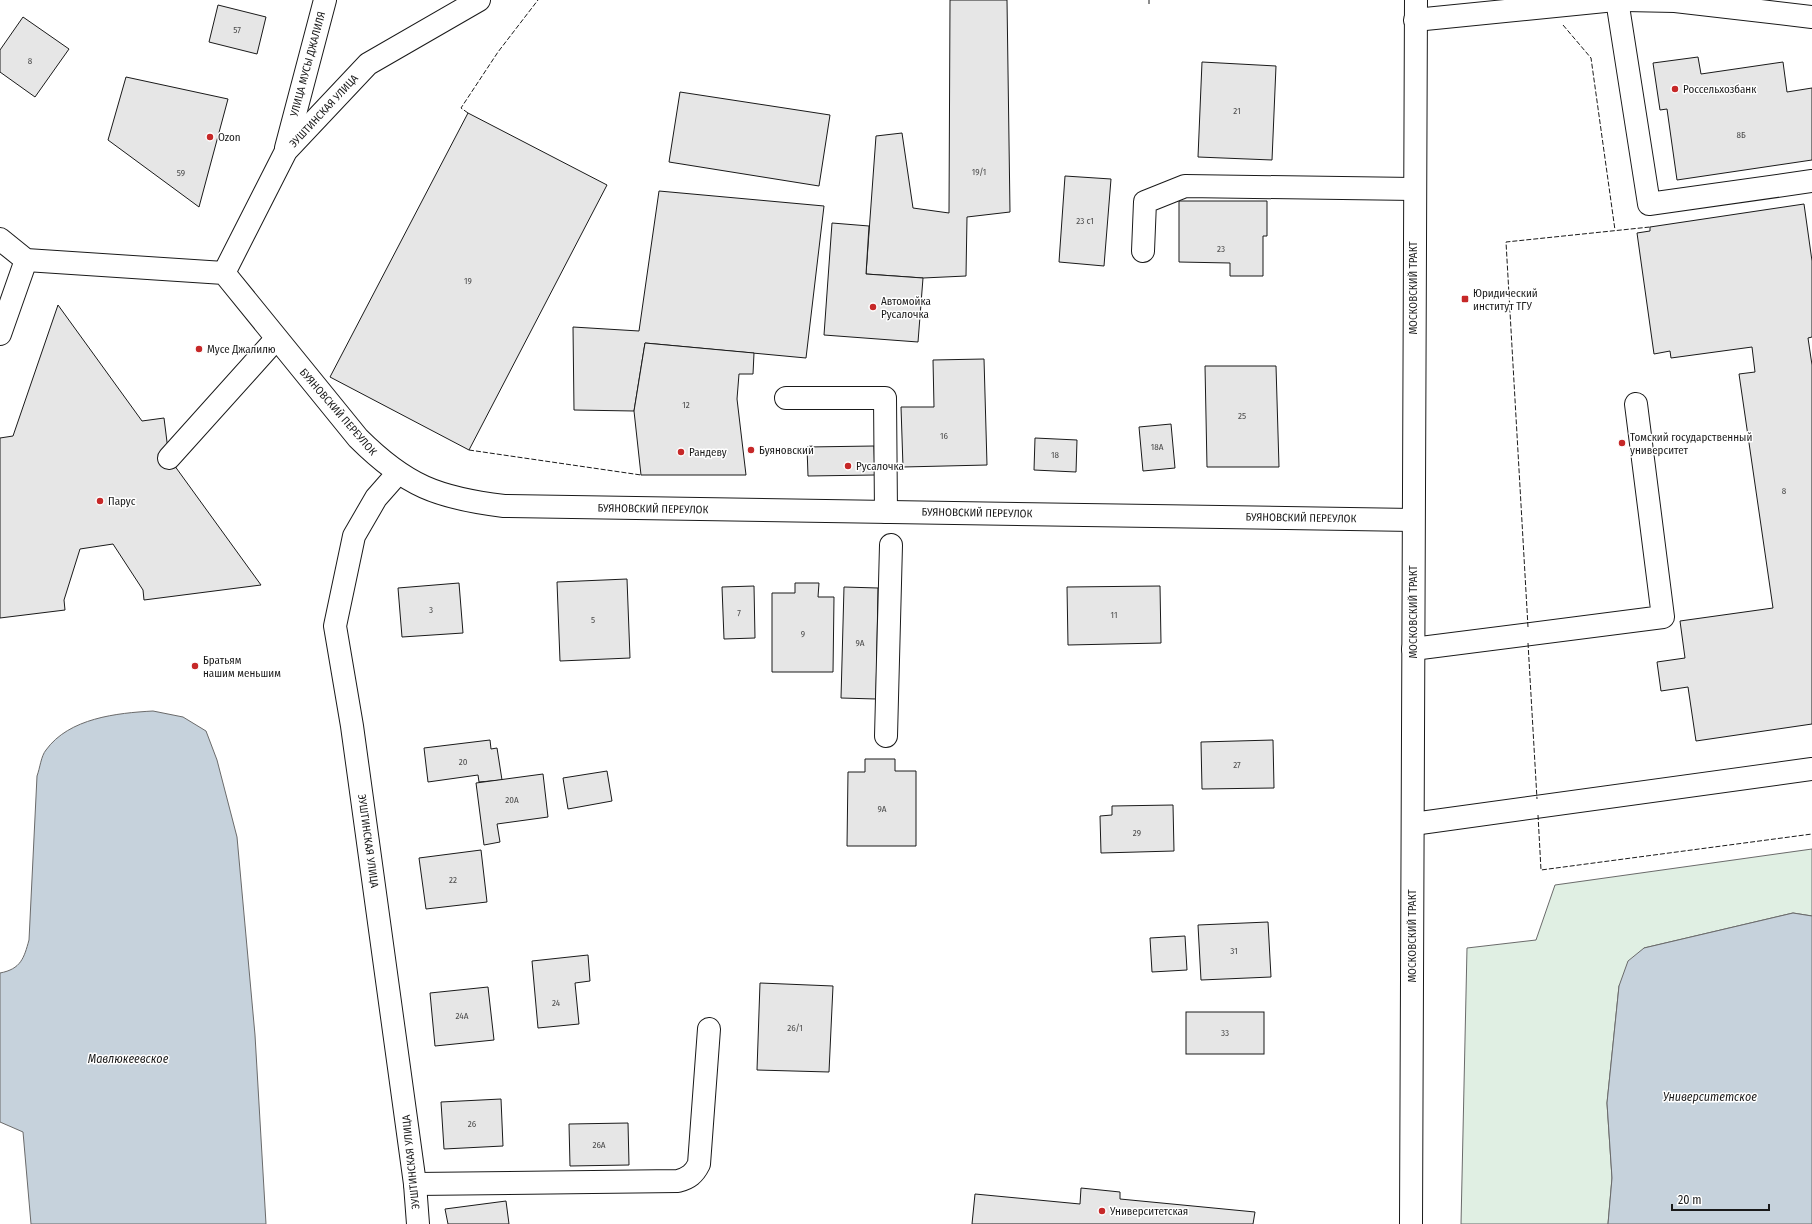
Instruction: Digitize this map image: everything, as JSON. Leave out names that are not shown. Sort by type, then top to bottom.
[{"type":"street","name":"УЛИЦА МУСЫ ДЖАЛИЛЯ","points":[[286,151],[325,0]]},
{"type":"street","name":"ЭУШТИНСКАЯ УЛИЦА","points":[[224,273],[286,151],[368,64],[479,0]]},
{"type":"street","points":[[1415,10],[1616,0],[1650,204],[1812,181]]},
{"type":"street","points":[[1624,0],[1804,11]]},
{"type":"street","name":"МОСКОВСКИЙ ТРАКТ","points":[[1411,1224],[1415,10]]},
{"type":"street","points":[[1143,251],[1145,202],[1185,186],[1414,189]]},
{"type":"street","points":[[0,238],[26,260],[224,273]]},
{"type":"street","points":[[0,334],[26,260]]},
{"type":"street","name":"БУЯНОВСКИЙ ПЕРЕУЛОК","points":[[224,273],[276,339],[358,438],[376,456],[398,473],[418,485],[447,496],[504,506],[1413,520]]},
{"type":"street","points":[[169,458],[276,339]]},
{"type":"street","points":[[786,398],[885,398],[886,512]]},
{"type":"street","points":[[1413,649],[1663,617],[1636,404]]},
{"type":"street","name":"ЭУШТИНСКАЯ УЛИЦА","points":[[398,473],[376,498],[354,536],[335,626],[352,726],[415,1184],[418,1224]]},
{"type":"street","points":[[886,736],[891,545]]},
{"type":"street","points":[[1413,824],[1657,792],[1812,769]]},
{"type":"street","points":[[415,1184],[678,1181],[688,1178],[695,1171],[698,1164],[709,1029]]},
{"type":"green space","points":[[1812,849],[1812,916],[1793,913],[1644,948],[1619,986],[1607,1103],[1612,1178],[1608,1224],[1461,1224],[1467,948],[1536,940],[1555,885]]},
{"type":"water","name":"Мавлюкеевское","points":[[153,711],[183,717],[206,731],[217,760],[237,837],[255,1035],[266,1224],[31,1224],[23,1132],[0,1122],[0,973],[13,969],[17,966],[23,957],[29,940],[37,776],[46,750],[56,739],[67,731],[80,724],[95,719],[124,713]]},
{"type":"water","name":"Университетское","points":[[1793,913],[1812,916],[1812,1224],[1608,1224],[1612,1178],[1607,1103],[1619,986],[1628,961],[1644,948]]},
{"type":"building","points":[[950,0],[1007,0],[1010,212],[967,217],[966,276],[923,278],[866,274],[876,136],[902,133],[913,208],[949,213]]},
{"type":"building","points":[[218,5],[266,17],[257,54],[209,42]]},
{"type":"building","points":[[23,17],[69,49],[35,97],[0,72],[0,50]]},
{"type":"building","points":[[1698,57],[1701,74],[1783,62],[1787,92],[1812,88],[1812,160],[1677,180],[1667,109],[1660,110],[1653,63]]},
{"type":"building","points":[[1202,62],[1276,66],[1272,160],[1198,157]]},
{"type":"building","points":[[126,77],[228,99],[199,207],[108,140]]},
{"type":"building","points":[[680,92],[830,115],[819,186],[669,162]]},
{"type":"building","points":[[468,113],[607,185],[469,450],[330,377]]},
{"type":"building","points":[[1065,176],[1111,179],[1104,266],[1059,262]]},
{"type":"building","points":[[659,191],[824,206],[806,358],[645,343],[634,411],[574,410],[573,327],[639,331]]},
{"type":"building","points":[[1179,201],[1267,201],[1267,236],[1263,236],[1263,276],[1230,276],[1230,263],[1179,262]]},
{"type":"building","points":[[1804,204],[1812,261],[1812,337],[1808,338],[1812,365],[1812,724],[1696,741],[1688,687],[1661,691],[1657,662],[1685,658],[1680,621],[1773,608],[1739,374],[1755,372],[1752,347],[1671,358],[1670,351],[1654,354],[1637,233],[1650,231],[1650,227]]},
{"type":"building","name":"Автомойка Русалочка","points":[[832,223],[869,226],[866,274],[923,278],[918,342],[824,335]]},
{"type":"building","name":"Парус","points":[[58,305],[142,421],[164,418],[169,458],[261,585],[144,600],[143,590],[113,544],[80,549],[64,600],[65,610],[0,618],[0,438],[13,436]]},
{"type":"building","points":[[645,343],[754,353],[753,374],[739,374],[737,399],[746,475],[641,475],[634,411]]},
{"type":"building","points":[[984,359],[987,465],[903,467],[901,407],[934,407],[933,360]]},
{"type":"building","points":[[1205,366],[1276,366],[1279,467],[1207,467]]},
{"type":"building","points":[[1171,424],[1175,468],[1143,471],[1139,427]]},
{"type":"building","points":[[1035,438],[1077,440],[1076,472],[1034,470]]},
{"type":"building","points":[[874,446],[875,475],[808,476],[807,447]]},
{"type":"building","points":[[627,579],[630,658],[560,661],[557,582]]},
{"type":"building","points":[[459,583],[463,633],[402,637],[398,588]]},
{"type":"building","points":[[795,583],[819,583],[818,597],[834,597],[833,672],[772,672],[772,593],[795,593]]},
{"type":"building","points":[[754,586],[755,638],[724,639],[722,587]]},
{"type":"building","points":[[1160,586],[1161,643],[1068,645],[1067,587]]},
{"type":"building","points":[[844,587],[878,588],[876,699],[841,698]]},
{"type":"building","points":[[490,740],[491,749],[497,748],[502,780],[479,782],[478,775],[428,782],[424,748]]},
{"type":"building","points":[[1273,740],[1274,788],[1202,789],[1201,742]]},
{"type":"building","points":[[865,759],[895,759],[895,771],[916,771],[916,846],[847,846],[848,772],[865,772]]},
{"type":"building","points":[[607,771],[612,801],[568,809],[563,778]]},
{"type":"building","points":[[543,774],[548,817],[497,824],[500,842],[484,845],[476,783]]},
{"type":"building","points":[[1173,805],[1174,851],[1101,853],[1100,816],[1112,815],[1112,806]]},
{"type":"building","points":[[481,850],[487,902],[426,909],[419,858]]},
{"type":"building","points":[[1268,922],[1271,977],[1201,980],[1198,925]]},
{"type":"building","points":[[1185,936],[1187,970],[1152,972],[1150,938]]},
{"type":"building","points":[[588,955],[590,981],[575,983],[579,1024],[538,1028],[532,961]]},
{"type":"building","points":[[760,983],[833,986],[829,1072],[757,1070]]},
{"type":"building","points":[[488,987],[494,1040],[435,1046],[430,993]]},
{"type":"building","points":[[1186,1012],[1264,1012],[1264,1054],[1186,1054]]},
{"type":"building","points":[[501,1099],[503,1146],[444,1149],[441,1102]]},
{"type":"building","points":[[628,1123],[629,1165],[570,1166],[569,1124]]},
{"type":"building","points":[[1081,1188],[1120,1192],[1120,1199],[1255,1212],[1253,1224],[972,1224],[975,1194],[1080,1204]]},
{"type":"building","points":[[506,1201],[509,1224],[448,1224],[445,1209]]},
{"type":"fence","points":[[468,113],[461,108],[498,52],[538,0]]},
{"type":"fence","points":[[1563,25],[1591,58],[1615,230]]},
{"type":"fence","points":[[1528,627],[1506,242],[1650,227]]},
{"type":"fence","points":[[469,450],[641,475]]},
{"type":"fence","points":[[1528,643],[1537,799]]},
{"type":"fence","points":[[1538,815],[1541,870],[1812,834]]},
{"type":"place","name":"Россельхозбанк","points":[[1675,89]]},
{"type":"place","name":"Ozon","points":[[210,137]]},
{"type":"place","name":"Юридический институт ТГУ","points":[[1465,299]]},
{"type":"place","name":"Автомойка Русалочка","points":[[873,307]]},
{"type":"place","name":"Мусе Джалилю","points":[[199,349]]},
{"type":"place","name":"Томский государственный университет","points":[[1622,443]]},
{"type":"place","name":"Буяновский","points":[[751,450]]},
{"type":"place","name":"Рандеву","points":[[681,452]]},
{"type":"place","name":"Русалочка","points":[[848,466]]},
{"type":"place","name":"Парус","points":[[100,501]]},
{"type":"place","name":"Братьям нашим меньшим","points":[[195,666]]},
{"type":"place","name":"Университетская","points":[[1102,1211]]}]
